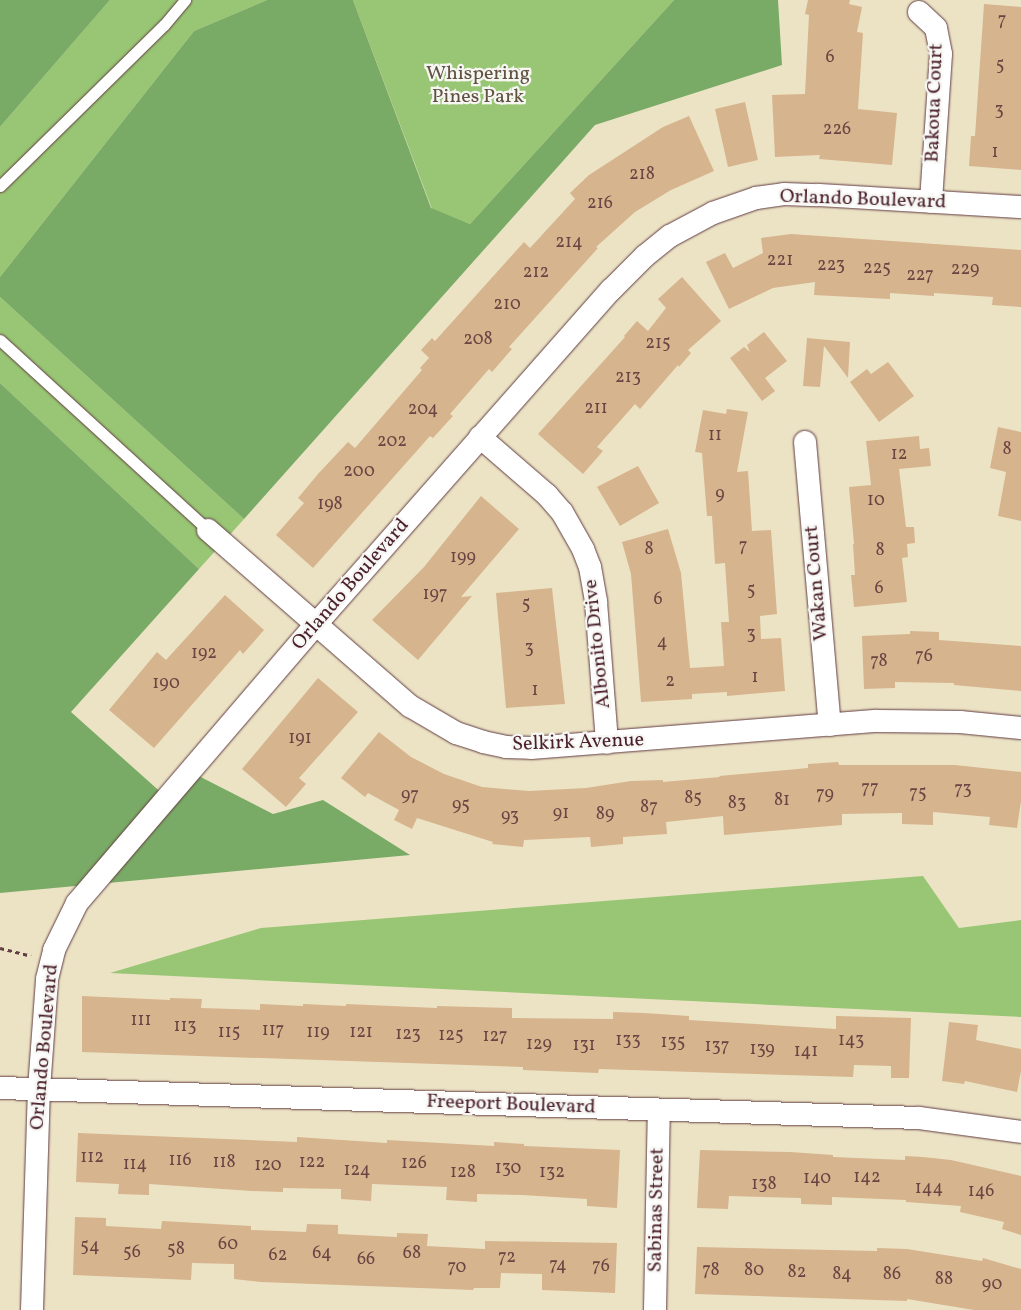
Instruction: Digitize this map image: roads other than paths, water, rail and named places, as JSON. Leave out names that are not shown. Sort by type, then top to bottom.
[{"type":"street","name":"Bakoua Court","points":[[919,12],[936,28],[941,54],[931,202]]},
{"type":"street","name":"Orlando Boulevard","points":[[32,1310],[39,1089],[47,979],[54,950],[77,903],[317,623],[480,437],[630,270],[658,245],[697,220],[742,202],[784,194],[1021,207]]},
{"type":"street","name":"Albonito Drive","points":[[480,437],[547,495],[562,512],[583,549],[590,567],[596,602],[607,744]]},
{"type":"street","name":"Wakan Court","points":[[805,442],[830,724]]},
{"type":"street","name":"Selkirk Avenue","points":[[208,530],[410,706],[456,733],[506,747],[531,748],[607,744],[878,721],[921,720],[1021,728]]},
{"type":"street","name":"Freeport Boulevard","points":[[0,1088],[919,1118],[1021,1132]]},
{"type":"street","name":"Sabinas Street","points":[[655,1310],[659,1110]]},
{"type":"lane","points":[[0,186],[164,25],[185,0]]},
{"type":"lane","points":[[0,340],[208,530]]},
{"type":"park label","name":"Whispering Pines Park","points":[[478,86]]}]
